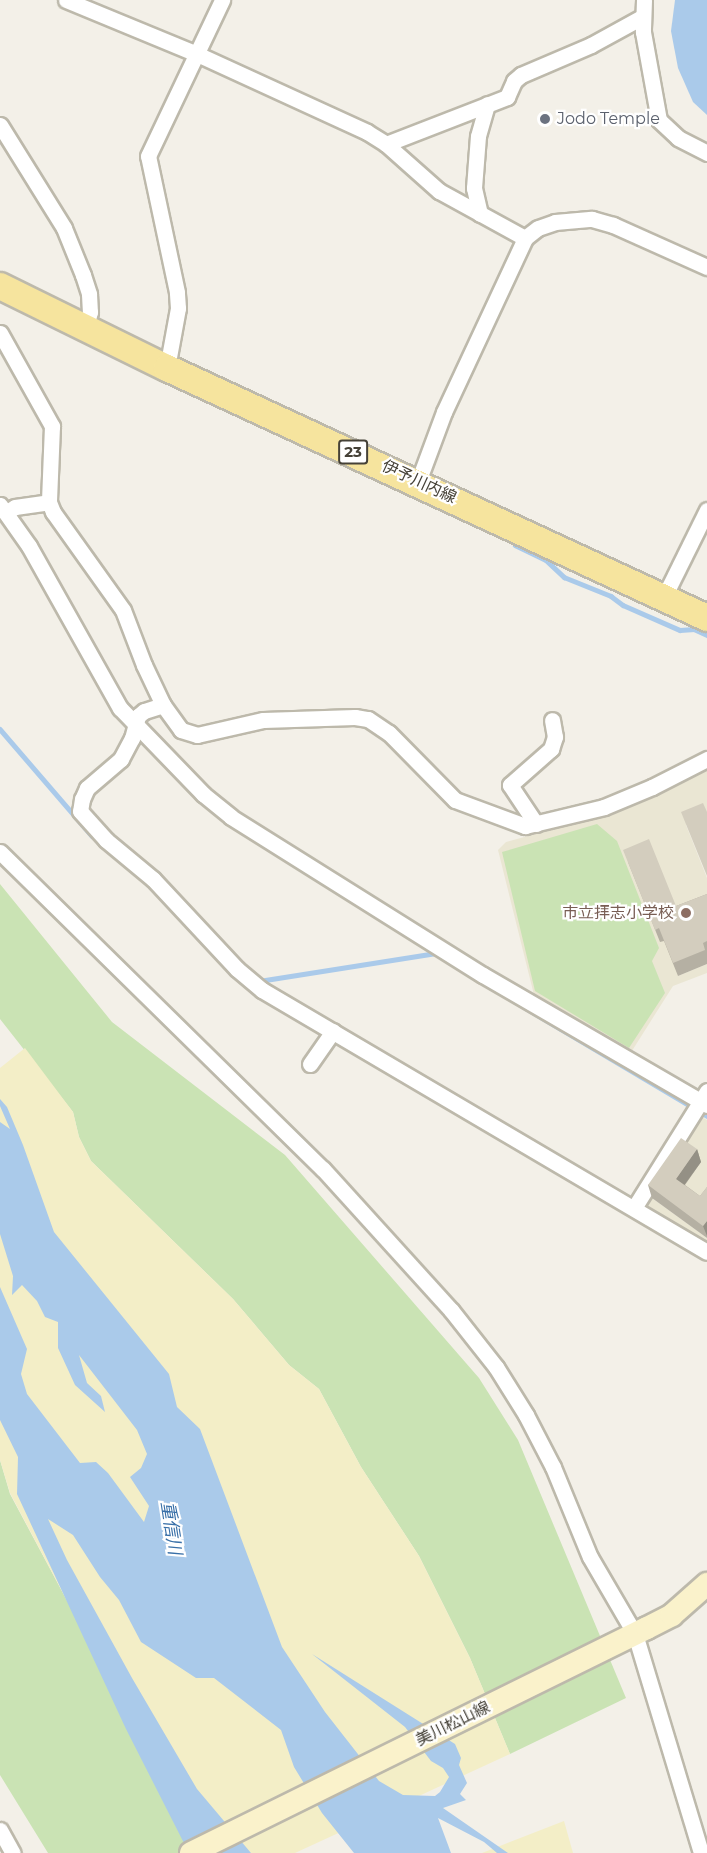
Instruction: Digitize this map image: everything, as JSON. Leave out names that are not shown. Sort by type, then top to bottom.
[{"type":"main road","name":"伊予川内線","points":[[0,286],[167,368],[418,482],[707,618]]},
{"type":"main road","name":"美川松山線","points":[[191,1853],[672,1615],[707,1584]]},
{"type":"street","points":[[66,0],[197,54],[367,132],[386,144],[439,191],[525,238]]},
{"type":"street","points":[[167,368],[178,308],[177,292],[148,156],[222,0]]},
{"type":"street","points":[[644,0],[642,17],[655,107],[659,120],[678,138],[707,153]]},
{"type":"street","points":[[386,144],[507,97],[514,81],[521,75],[591,45],[642,17]]},
{"type":"street","points":[[480,214],[474,188],[478,136],[487,104]]},
{"type":"street","points":[[0,124],[64,228],[79,264],[89,294],[90,312],[85,329]]},
{"type":"street","points":[[418,482],[444,412],[525,238],[538,228],[555,222],[592,219],[613,225],[707,267]]},
{"type":"street","points":[[0,333],[52,426],[49,502],[56,519],[123,610],[144,665],[163,705],[181,730],[197,735],[263,720],[355,717],[368,719],[389,733],[455,800],[525,826],[604,807],[652,788],[707,759]]},
{"type":"street","points":[[49,502],[3,508],[29,546],[120,708],[202,794],[231,817],[483,975],[705,1099],[634,1208]]},
{"type":"street","points":[[664,597],[707,510]]},
{"type":"street","points":[[163,705],[144,711],[121,759],[87,788],[80,810],[106,840],[153,879],[249,980],[707,1252]]},
{"type":"street","points":[[536,824],[510,784],[551,749],[555,737],[552,720]]},
{"type":"street","points":[[0,852],[323,1169],[451,1310],[496,1367],[526,1415],[553,1467],[590,1557],[629,1637],[701,1853]]},
{"type":"street","points":[[310,1064],[333,1031]]},
{"type":"street","points":[[0,1830],[13,1853]]},
{"type":"shaded area","points":[[707,767],[707,816],[686,825],[707,878],[707,908],[678,976],[707,964],[707,973],[673,986],[630,1054],[534,995],[498,850],[506,842],[600,816],[633,803]]},
{"type":"shaded area","points":[[698,1115],[707,1120],[707,1206],[652,1198],[707,1238],[707,1245],[643,1207]]},
{"type":"green space","points":[[597,824],[617,841],[659,948],[652,961],[665,993],[629,1048],[535,991],[502,852]]},
{"type":"green space","points":[[0,884],[112,1022],[285,1155],[479,1378],[518,1440],[626,1698],[510,1754],[470,1658],[419,1556],[361,1467],[319,1389],[289,1365],[233,1299],[91,1161],[79,1137],[73,1112],[0,1019]]},
{"type":"green space","points":[[0,1460],[10,1494],[95,1653],[195,1853],[48,1853],[0,1775]]},
{"type":"sand","points":[[25,1048],[73,1112],[79,1137],[91,1161],[233,1299],[289,1365],[319,1389],[361,1467],[419,1556],[470,1658],[510,1754],[295,1853],[214,1853],[99,1661],[10,1493],[0,1460],[0,1068]]},
{"type":"sand","points":[[564,1821],[573,1853],[482,1853]]},
{"type":"water","points":[[675,0],[707,0],[707,115],[693,102],[678,68],[671,31]]},
{"type":"water","name":"重信川","points":[[0,1099],[7,1107],[23,1145],[54,1232],[169,1374],[177,1407],[200,1429],[282,1647],[325,1712],[379,1781],[403,1795],[435,1796],[440,1792],[449,1777],[443,1768],[431,1761],[405,1727],[312,1654],[455,1744],[461,1758],[459,1765],[467,1783],[460,1794],[466,1800],[443,1808],[508,1853],[497,1853],[484,1842],[438,1818],[451,1853],[354,1853],[322,1813],[294,1767],[281,1730],[214,1678],[196,1678],[141,1642],[119,1600],[100,1577],[73,1535],[48,1519],[67,1560],[132,1678],[197,1789],[251,1853],[189,1853],[126,1729],[17,1494],[18,1457],[0,1420],[0,1287],[27,1349],[21,1374],[27,1394],[80,1463],[96,1462],[108,1473],[144,1522],[149,1506],[130,1477],[141,1468],[147,1454],[137,1430],[79,1355],[87,1383],[101,1396],[105,1412],[75,1385],[58,1348],[58,1322],[45,1317],[37,1301],[22,1285],[12,1295],[13,1276],[0,1234],[0,1122],[10,1129],[0,1106]]},
{"type":"building","points":[[703,803],[707,812],[707,876],[681,812]]},
{"type":"building","points":[[649,839],[676,906],[707,894],[707,941],[703,943],[705,950],[673,963],[659,928],[655,930],[623,850]]},
{"type":"building","points":[[681,1138],[697,1149],[676,1179],[700,1196],[707,1187],[707,1221],[703,1226],[648,1185]]},
{"type":"waterway","points":[[515,545],[546,560],[564,577],[611,596],[623,605],[680,630],[694,629],[707,635]]},
{"type":"waterway","points":[[0,729],[92,836]]},
{"type":"waterway","points":[[259,981],[436,953]]},
{"type":"waterway","points":[[512,1000],[707,1116]]},
{"type":"place","name":"Jodo Temple","points":[[545,119]]},
{"type":"place","name":"市立拝志小学校","points":[[686,913]]}]
